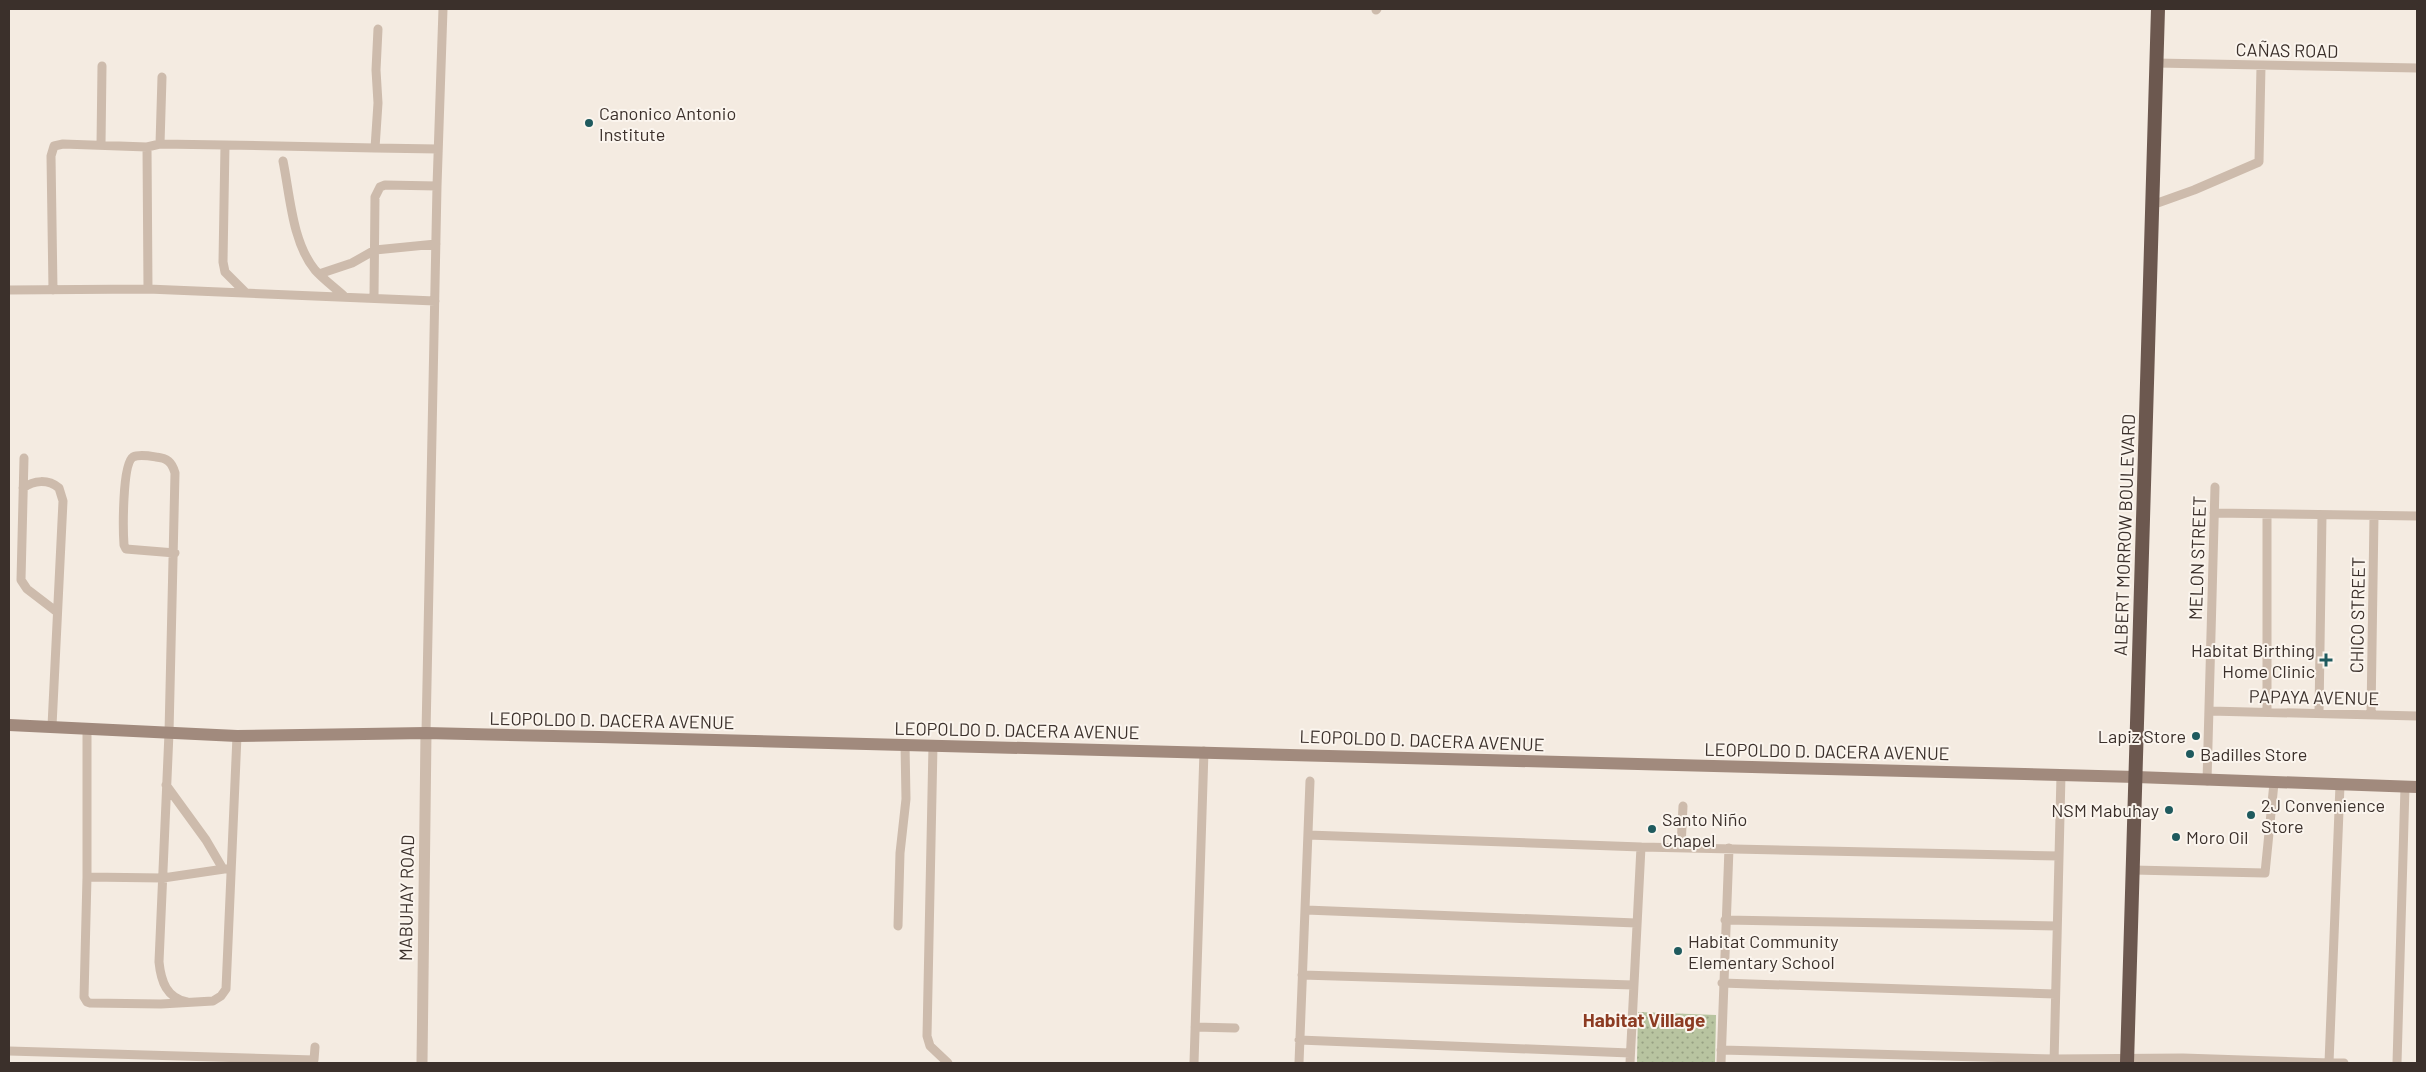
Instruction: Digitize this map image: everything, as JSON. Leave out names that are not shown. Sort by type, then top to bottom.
[{"type":"highway","name":"ALBERT MORROW BOULEVARD","points":[[2127,1062],[2158,9]]},
{"type":"main road","name":"LEOPOLDO D. DACERA AVENUE","points":[[9,725],[237,736],[426,733],[905,744],[2136,777],[2411,787]]},
{"type":"street","points":[[426,733],[437,186],[443,9]]},
{"type":"street","points":[[375,148],[378,103],[378,29]]},
{"type":"street","name":"CAÑAS ROAD","points":[[2156,63],[2417,68]]},
{"type":"street","points":[[101,146],[102,66]]},
{"type":"street","points":[[2152,205],[2239,172],[2259,162],[2261,66]]},
{"type":"street","points":[[160,144],[162,76]]},
{"type":"street","points":[[53,290],[52,150],[54,146],[63,144],[147,147],[160,144],[438,149]]},
{"type":"street","points":[[225,145],[223,262],[226,272],[245,292]]},
{"type":"street","points":[[147,147],[148,289]]},
{"type":"street","points":[[283,161],[298,232],[308,260],[319,274],[344,296]]},
{"type":"street","points":[[374,297],[375,197],[380,187],[385,185],[437,186]]},
{"type":"street","points":[[319,274],[352,263],[375,250],[436,244]]},
{"type":"street","points":[[9,290],[148,289],[435,301]]},
{"type":"street","points":[[175,553],[131,551],[124,546],[126,475],[129,461],[132,457],[138,455],[166,459],[174,468],[175,553],[160,972],[169,994],[178,1000],[187,1002]]},
{"type":"street","points":[[24,458],[21,580],[27,589],[57,612]]},
{"type":"street","points":[[23,488],[30,484],[45,481],[55,484],[62,493],[63,513],[52,726]]},
{"type":"street","name":"MELON STREET","points":[[2207,780],[2215,487]]},
{"type":"street","points":[[2214,513],[2417,516]]},
{"type":"street","points":[[2267,515],[2267,712]]},
{"type":"street","points":[[2320,713],[2322,515]]},
{"type":"street","name":"CHICO STREET","points":[[2371,714],[2374,516]]},
{"type":"street","name":"PAPAYA AVENUE","points":[[2210,710],[2417,716]]},
{"type":"street","points":[[87,729],[87,877],[84,997],[86,1002],[213,1001],[221,996],[226,989],[227,868],[237,736]]},
{"type":"street","name":"MABUHAY ROAD","points":[[422,1063],[426,733]]},
{"type":"street","points":[[898,926],[900,853],[906,799],[905,744]]},
{"type":"street","points":[[933,745],[927,1036],[930,1046],[948,1063]]},
{"type":"street","points":[[1194,1063],[1204,752]]},
{"type":"street","points":[[2054,1061],[2061,775]]},
{"type":"street","points":[[1299,1063],[1310,782]]},
{"type":"street","points":[[2134,870],[2265,873],[2274,783]]},
{"type":"street","points":[[166,785],[227,868]]},
{"type":"street","points":[[2329,1062],[2340,785]]},
{"type":"street","points":[[2397,1063],[2411,787]]},
{"type":"street","points":[[1681,847],[1683,806]]},
{"type":"street","points":[[1308,835],[1641,847],[2059,856]]},
{"type":"street","points":[[1630,1063],[1641,847]]},
{"type":"street","points":[[1721,1063],[1722,983],[1729,848]]},
{"type":"street","points":[[87,877],[163,878],[227,868]]},
{"type":"street","points":[[1306,910],[1636,923]]},
{"type":"street","points":[[1725,920],[2057,926]]},
{"type":"street","points":[[1302,975],[1634,985]]},
{"type":"street","points":[[1722,983],[2056,994]]},
{"type":"street","points":[[1195,1028],[1235,1028]]},
{"type":"street","points":[[1299,1040],[1630,1053]]},
{"type":"street","points":[[9,1051],[110,1059],[314,1062],[315,1047]]},
{"type":"street","points":[[1721,1050],[2054,1061],[2127,1062],[2183,1058],[2344,1063]]},
{"type":"green space","points":[[1638,1012],[1716,1015],[1715,1063],[1637,1063]]},
{"type":"place","name":"Canonico Antonio Institute","points":[[589,123]]},
{"type":"place","name":"Habitat Birthing Home Clinic","points":[[2326,660]]},
{"type":"place","name":"Lapiz Store","points":[[2196,736]]},
{"type":"place","name":"Badilles Store","points":[[2190,754]]},
{"type":"place","name":"NSM Mabuhay","points":[[2169,810]]},
{"type":"place","name":"2J Convenience Store","points":[[2251,815]]},
{"type":"place","name":"Santo Niño Chapel","points":[[1652,829]]},
{"type":"place","name":"Moro Oil","points":[[2176,837]]},
{"type":"place","name":"Habitat Community Elementary School","points":[[1678,951]]},
{"type":"district","name":"Habitat Village","points":[[1644,1019]]}]
